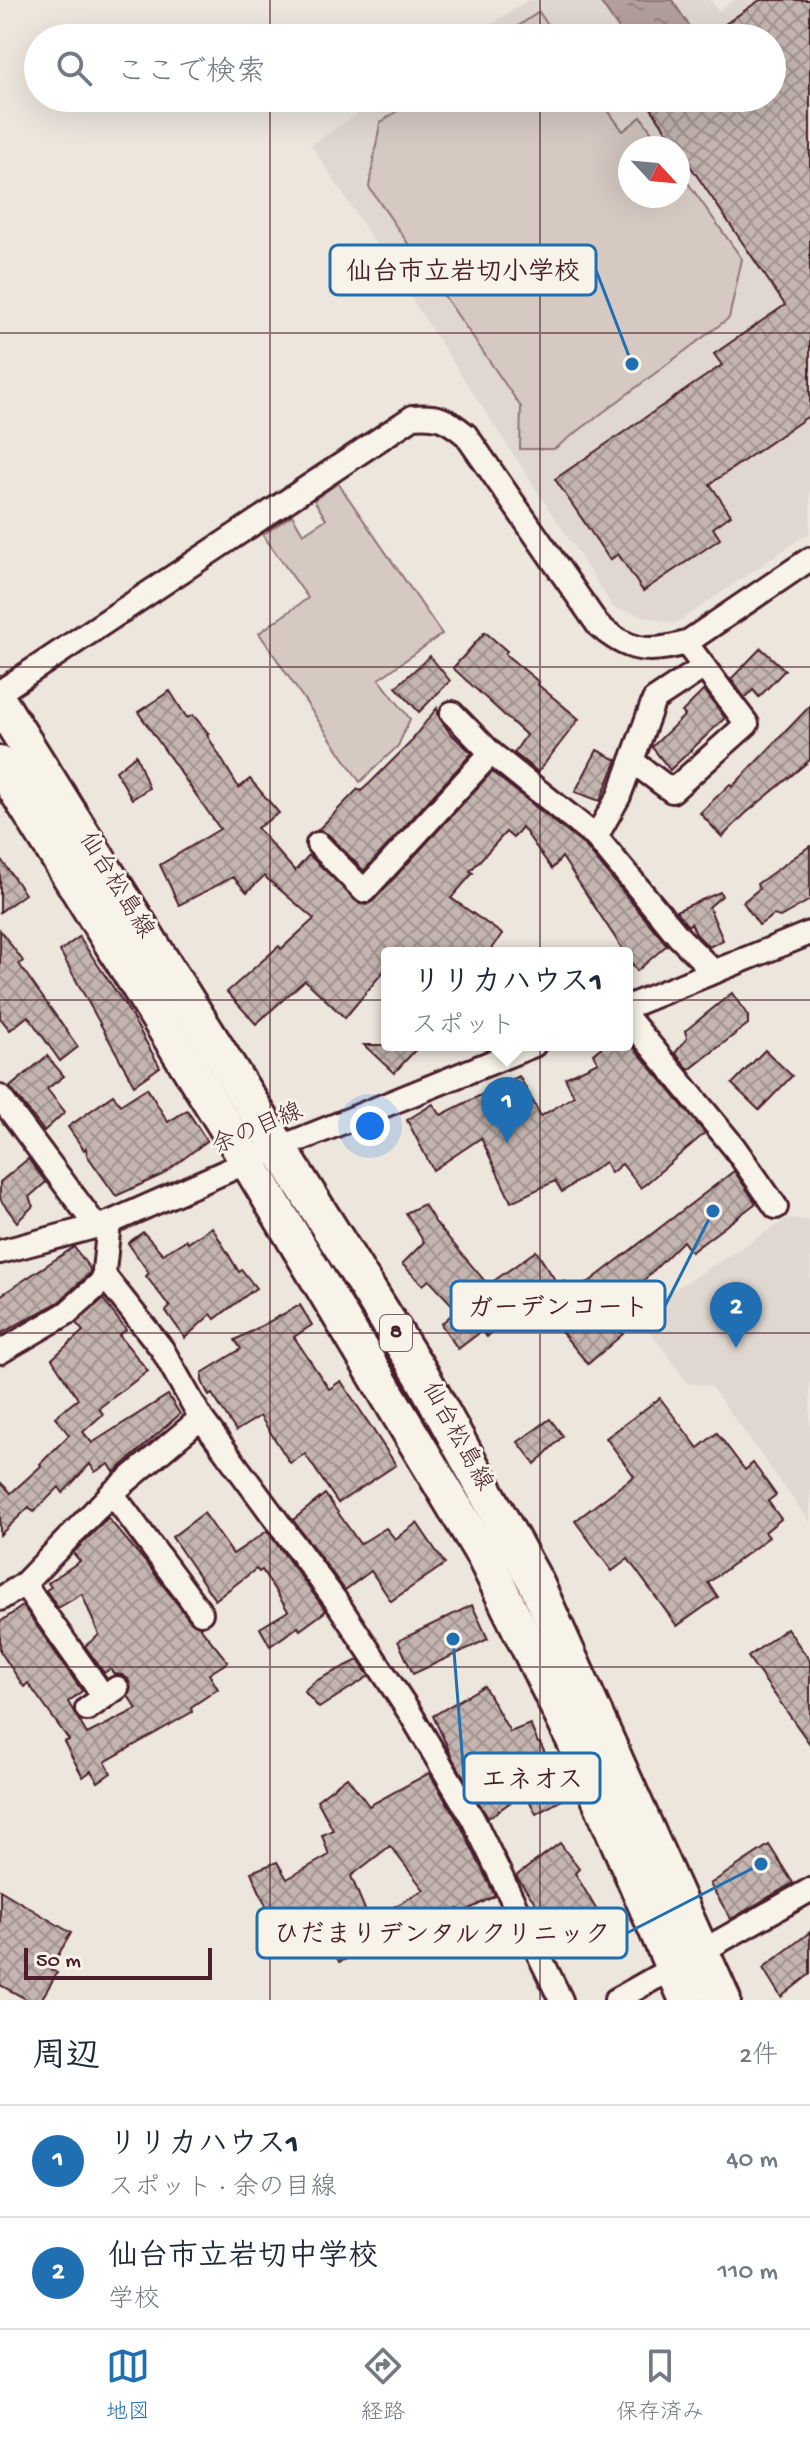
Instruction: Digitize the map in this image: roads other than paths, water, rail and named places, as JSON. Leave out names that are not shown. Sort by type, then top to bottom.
[{"type":"main road","name":"仙台松島線","points":[[0,703],[421,1374],[536,1583],[688,1960],[687,2000]]},
{"type":"main road","name":"仙台松島線","points":[[0,764],[248,1162],[484,1556],[574,1740],[688,1960],[723,2000]]},
{"type":"street","points":[[0,692],[413,417],[433,415],[452,423],[466,435],[598,625],[617,642],[640,648],[664,649],[686,643],[810,559]]},
{"type":"street","points":[[632,761],[672,791],[747,724],[686,643]]},
{"type":"street","points":[[596,837],[619,796],[654,700],[704,667]]},
{"type":"street","points":[[452,713],[491,753],[596,837],[679,937],[714,972]]},
{"type":"street","points":[[318,844],[364,891],[491,753]]},
{"type":"street","points":[[633,1005],[810,933]]},
{"type":"street","points":[[633,1024],[734,1147],[776,1207]]},
{"type":"street","name":"余の目線","points":[[0,1252],[103,1224],[279,1148],[519,1051]]},
{"type":"street","points":[[0,1097],[103,1224],[106,1278],[162,1349],[201,1418],[336,1601],[410,1713],[473,1819],[561,2000]]},
{"type":"street","points":[[0,1352],[67,1313],[106,1278]]},
{"type":"street","points":[[0,1599],[24,1584],[112,1493],[201,1418]]},
{"type":"street","points":[[112,1493],[201,1613]]},
{"type":"street","points":[[24,1584],[103,1698]]},
{"type":"street","points":[[616,2000],[810,1890]]},
{"type":"water","points":[[599,0],[672,0],[688,24],[615,24]]},
{"type":"place","name":"仙台市立岩切小学校","points":[[632,364]]},
{"type":"place","name":"リリカハウス1","points":[[507,1143]]},
{"type":"place","name":"ガーデンコート","points":[[713,1211]]},
{"type":"place","name":"仙台市立岩切中学校","points":[[736,1348]]},
{"type":"place","name":"エネオス","points":[[453,1639]]},
{"type":"place","name":"ひだまりデンタルクリニック","points":[[761,1864]]}]
